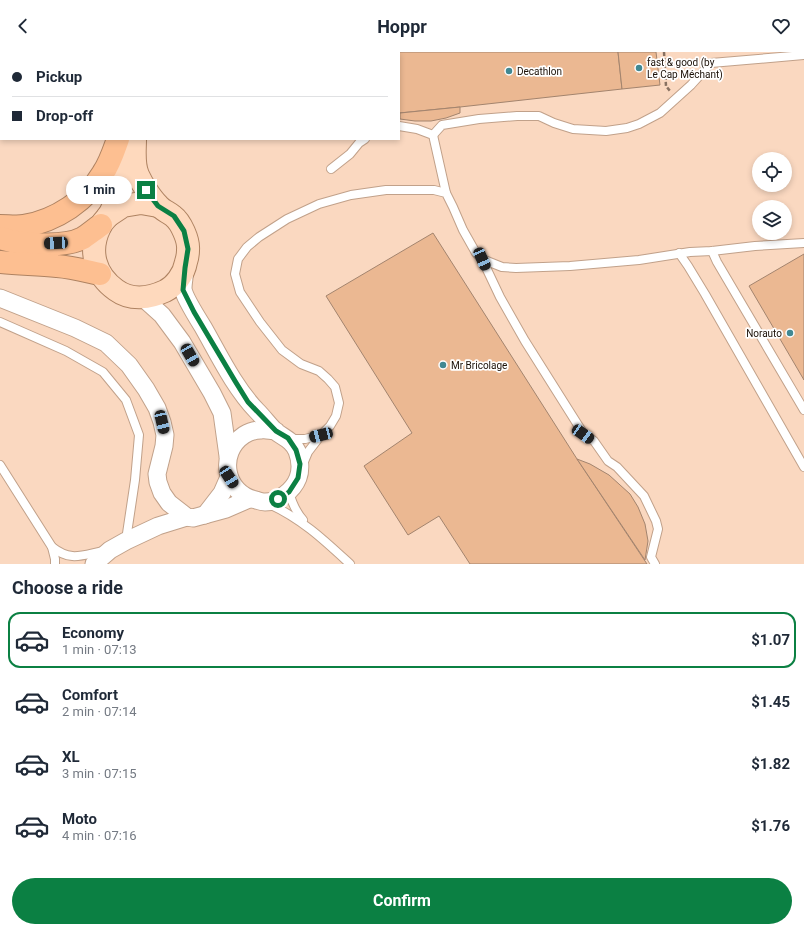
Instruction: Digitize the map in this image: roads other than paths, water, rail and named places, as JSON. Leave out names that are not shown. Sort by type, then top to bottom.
[{"type":"highway","points":[[0,226],[24,226],[42,222],[57,216],[74,205],[94,186],[104,172],[118,140]]},
{"type":"highway","points":[[0,238],[8,241],[29,244],[67,243],[82,238],[104,220]]},
{"type":"highway","points":[[0,262],[58,266],[100,274]]},
{"type":"main road","points":[[126,140],[124,176],[117,198],[95,237],[93,250],[95,262],[100,274],[108,284],[118,292],[130,296],[142,297],[156,295],[168,289],[178,280],[185,268],[188,249],[184,231],[174,216],[158,206],[146,190],[138,174],[135,161],[135,140]]},
{"type":"main road","points":[[104,220],[124,206],[141,203],[158,206]]},
{"type":"street","points":[[0,298],[75,328],[106,343],[129,365],[157,408],[162,422],[165,435],[164,446],[157,474],[162,493],[169,503],[187,516],[193,518],[257,500],[278,499],[293,485],[300,464],[296,450],[248,402],[235,381],[194,312],[183,290],[185,268]]},
{"type":"street","points":[[142,297],[162,315],[182,342],[212,393],[222,413],[228,456],[227,464],[229,477],[238,492],[257,500]]},
{"type":"street","points":[[228,456],[232,447],[248,432],[260,429],[282,435]]},
{"type":"street","points":[[205,515],[222,493],[229,477]]},
{"type":"street","points":[[94,564],[110,550],[126,541],[158,526],[187,516]]},
{"type":"lane","points":[[434,135],[442,125],[479,119],[517,116],[539,116],[573,129],[606,131],[627,128],[639,124],[660,113],[677,99],[711,63],[804,55]]},
{"type":"lane","points":[[400,126],[417,129],[434,135]]},
{"type":"lane","points":[[434,135],[446,193],[466,236],[476,253],[482,259],[500,297],[525,341],[583,434],[594,441],[608,461],[617,467],[644,496],[658,529],[651,557],[655,564]]},
{"type":"lane","points":[[331,169],[350,154],[364,140]]},
{"type":"lane","points":[[350,564],[309,527],[293,506],[293,485],[308,452],[330,426],[336,416],[339,403],[335,387],[319,372],[301,364],[282,350],[260,322],[240,292],[235,274],[238,259],[247,247],[259,237],[287,219],[320,204],[351,195],[386,190],[434,190],[446,193]]},
{"type":"lane","points":[[482,259],[502,267],[516,268],[570,266],[639,260],[679,253],[804,243]]},
{"type":"lane","points":[[712,251],[804,410]]},
{"type":"lane","points":[[679,253],[705,294],[804,466]]},
{"type":"lane","points":[[0,322],[66,351],[103,372],[126,400],[139,435],[135,480],[126,541]]},
{"type":"lane","points":[[282,435],[305,438],[321,435]]},
{"type":"lane","points":[[0,464],[52,546],[57,551],[65,555],[72,556],[110,550]]},
{"type":"lane","points":[[257,500],[289,514],[309,527]]},
{"type":"lane","points":[[52,546],[55,564]]},
{"type":"place","name":"fast & good (by Le Cap Méchant)","points":[[639,68]]},
{"type":"place","name":"Decathlon","points":[[509,71]]},
{"type":"place","name":"Norauto","points":[[790,333]]},
{"type":"place","name":"Mr Bricolage","points":[[443,365]]}]
